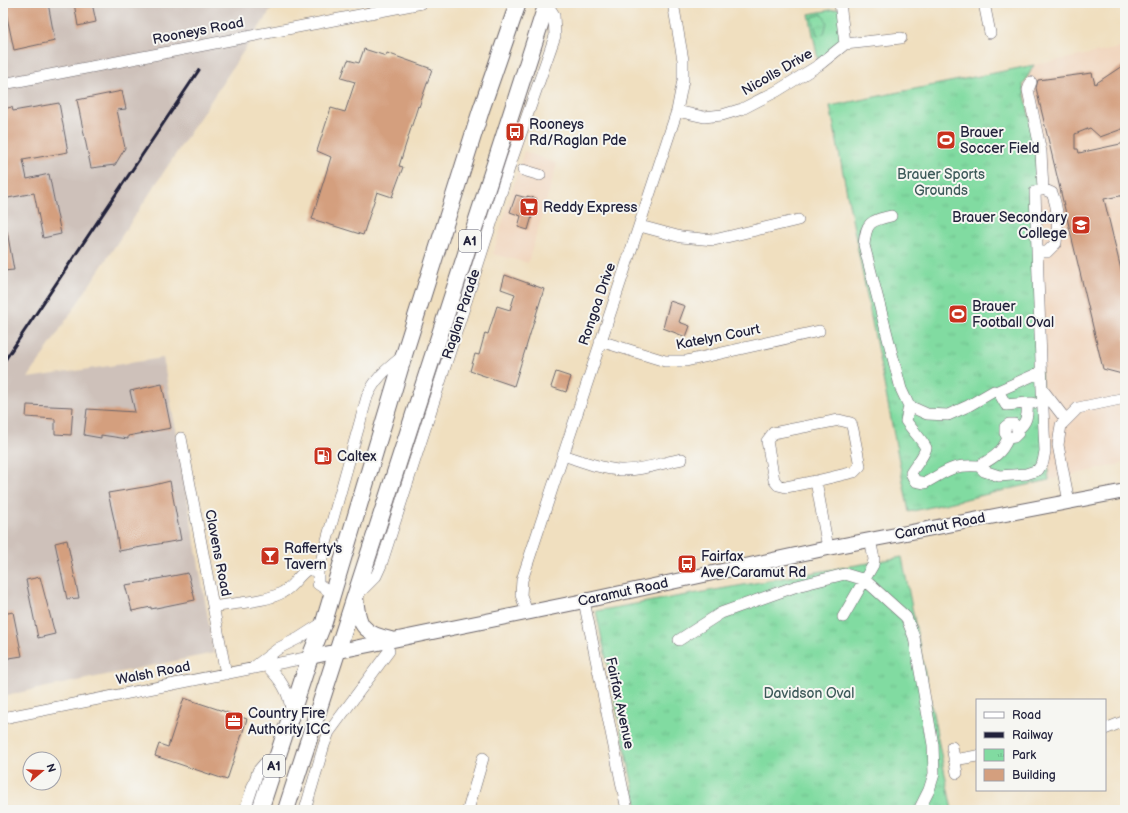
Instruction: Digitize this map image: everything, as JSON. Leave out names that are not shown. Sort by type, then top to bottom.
[{"type":"highway","name":"A1","points":[[260,810],[310,657],[324,622],[404,355],[481,110],[518,3]]},
{"type":"highway","name":"Raglan Parade","points":[[286,810],[547,4]]},
{"type":"highway","points":[[290,717],[313,728]]},
{"type":"main road","name":"Caramut Road","points":[[310,657],[392,645],[527,612],[828,548],[1125,491]]},
{"type":"main road","points":[[356,596],[358,616],[366,630],[392,645]]},
{"type":"street","name":"Rooneys Road","points":[[3,84],[422,3]]},
{"type":"street","name":"Rongoa Drive","points":[[527,612],[521,595],[522,580],[677,111],[683,80],[683,60],[673,3]]},
{"type":"street","points":[[840,3],[845,44],[901,38]]},
{"type":"street","points":[[984,3],[990,33]]},
{"type":"street","name":"Nicolls Drive","points":[[677,111],[704,117],[722,115],[742,109],[777,91],[820,65],[845,44]]},
{"type":"street","points":[[1031,82],[1028,90],[1041,152],[1043,189]]},
{"type":"street","points":[[523,170],[540,176]]},
{"type":"street","points":[[979,466],[984,471],[999,476],[1026,474],[1038,470],[1043,462],[1045,451],[1042,402],[1042,389],[1041,372],[1037,252],[1035,192],[1043,189],[1052,193],[1057,206],[1058,225],[1056,243],[1047,252],[1037,252]]},
{"type":"street","points":[[891,216],[873,221],[865,231],[864,245],[901,389],[909,406],[906,421],[915,434],[922,440],[926,448],[923,456],[911,473],[915,481],[925,483],[950,468],[964,465],[979,466],[1004,449],[1008,438],[1014,437],[1018,433],[1013,427],[1006,405],[999,390]]},
{"type":"street","points":[[640,226],[680,237],[714,240],[798,220]]},
{"type":"street","name":"Katelyn Court","points":[[600,341],[665,361],[686,361],[819,331]]},
{"type":"street","points":[[332,593],[318,584],[318,572],[371,388],[380,375],[404,355]]},
{"type":"street","points":[[909,406],[927,414],[948,415],[999,390],[1041,372]]},
{"type":"street","points":[[1042,389],[1066,420]]},
{"type":"street","points":[[1069,502],[1058,445],[1061,425],[1078,408],[1125,398]]},
{"type":"street","points":[[1006,405],[1042,402]]},
{"type":"street","points":[[1013,427],[1024,424],[1027,419],[1026,403]]},
{"type":"street","points":[[839,420],[851,424],[860,466],[854,472],[816,481],[786,486],[778,485],[774,480],[767,441],[773,433],[839,420]]},
{"type":"street","name":"Clavens Road","points":[[181,438],[226,674]]},
{"type":"street","points":[[563,455],[604,468],[621,470],[682,459]]},
{"type":"street","points":[[816,481],[828,548]]},
{"type":"street","points":[[842,617],[865,580],[873,561],[870,540]]},
{"type":"street","points":[[213,607],[274,597],[291,587],[302,573],[308,569],[318,572]]},
{"type":"street","points":[[679,640],[721,613],[797,586],[846,574],[865,580],[906,617],[914,637],[933,745],[934,774],[929,790],[918,810]]},
{"type":"street","name":"Fairfax Avenue","points":[[584,601],[627,810]]},
{"type":"street","points":[[252,669],[279,648],[299,638],[324,622]]},
{"type":"street","points":[[305,810],[329,732],[392,645]]},
{"type":"street","name":"Walsh Road","points":[[3,718],[310,657]]},
{"type":"street","points":[[267,666],[285,687],[289,698],[290,717]]},
{"type":"street","points":[[1106,730],[1125,721]]},
{"type":"street","points":[[313,728],[329,732]]},
{"type":"street","points":[[952,748],[957,773]]},
{"type":"street","points":[[245,810],[258,771],[264,764],[278,754]]},
{"type":"street","points":[[954,760],[976,756]]},
{"type":"street","points":[[468,810],[483,758]]},
{"type":"shaded area","points":[[3,3],[273,3],[274,5],[28,378],[163,358],[214,653],[3,696]]},
{"type":"shaded area","name":"Brauer Secondary College","points":[[1125,47],[1125,463],[1049,480],[1023,85],[1034,65]]},
{"type":"shaded area","points":[[524,151],[557,164],[528,263],[493,254]]},
{"type":"green space","points":[[841,8],[845,44],[819,65],[809,14]]},
{"type":"green space","points":[[822,14],[827,22],[824,34],[817,35],[812,17]]},
{"type":"green space","name":"Brauer Sports Grounds","points":[[1034,65],[1023,85],[1036,150],[1041,372],[1049,480],[909,512],[830,106]]},
{"type":"green space","name":"Davidson Oval","points":[[902,557],[952,810],[638,810],[596,611]]},
{"type":"building","points":[[4,3],[48,3],[55,41],[14,50]]},
{"type":"building","points":[[74,3],[92,3],[96,22],[78,26]]},
{"type":"building","points":[[364,49],[386,56],[387,53],[432,69],[419,107],[418,106],[399,166],[403,167],[392,197],[377,192],[363,235],[312,219],[331,157],[317,151],[331,108],[345,112],[355,82],[341,78],[348,60],[359,63]]},
{"type":"building","points":[[1125,64],[1125,128],[1100,137],[1090,128],[1075,134],[1075,149],[1078,149],[1079,153],[1125,143],[1125,195],[1104,199],[1125,286],[1125,366],[1122,374],[1103,369],[1036,88],[1038,80],[1092,73],[1095,84]]},
{"type":"building","points":[[122,91],[126,109],[117,110],[125,148],[115,165],[91,168],[77,100]]},
{"type":"building","points":[[59,103],[68,152],[23,160],[27,179],[49,174],[61,234],[43,238],[34,193],[3,199],[3,173],[6,173],[3,160],[3,109],[12,107],[13,111]]},
{"type":"building","name":"Reddy Express","points":[[516,195],[537,199],[528,230],[518,227],[521,216],[510,212]]},
{"type":"building","points":[[7,231],[14,270],[3,271],[3,232]]},
{"type":"building","points":[[505,275],[544,289],[514,386],[470,371],[475,354],[479,355],[485,333],[488,334],[497,306],[510,310],[515,294],[501,289]]},
{"type":"building","points":[[670,301],[685,306],[679,322],[690,326],[686,337],[663,328]]},
{"type":"building","points":[[556,372],[571,377],[566,392],[551,387]]},
{"type":"building","points":[[162,384],[171,428],[128,436],[128,439],[101,435],[101,438],[84,435],[87,409],[135,412],[130,391]]},
{"type":"building","points":[[27,405],[73,407],[71,435],[55,434],[55,419],[26,417]]},
{"type":"building","points":[[170,481],[181,540],[119,551],[108,493]]},
{"type":"building","points":[[67,540],[79,598],[67,599],[55,543]]},
{"type":"building","points":[[188,573],[195,600],[151,609],[151,607],[132,611],[125,585]]},
{"type":"building","points":[[40,577],[55,634],[38,638],[26,580]]},
{"type":"building","points":[[13,612],[22,656],[3,659],[3,614]]},
{"type":"building","points":[[184,698],[247,719],[227,780],[155,756],[159,744],[168,747]]},
{"type":"railway","points":[[3,363],[199,70]]},
{"type":"place","name":"Rooneys Rd/Raglan Pde","points":[[515,132]]},
{"type":"place","name":"Brauer Soccer Field","points":[[946,140]]},
{"type":"place","name":"Reddy Express","points":[[529,207]]},
{"type":"place","name":"Brauer Secondary College","points":[[1081,225]]},
{"type":"place","name":"Brauer Football Oval","points":[[958,314]]},
{"type":"place","name":"Caltex","points":[[323,456]]},
{"type":"place","name":"Rafferty's Tavern","points":[[270,556]]},
{"type":"place","name":"Fairfax Ave/Caramut Rd","points":[[687,564]]},
{"type":"place","name":"Country Fire Authority ICC","points":[[234,721]]}]
